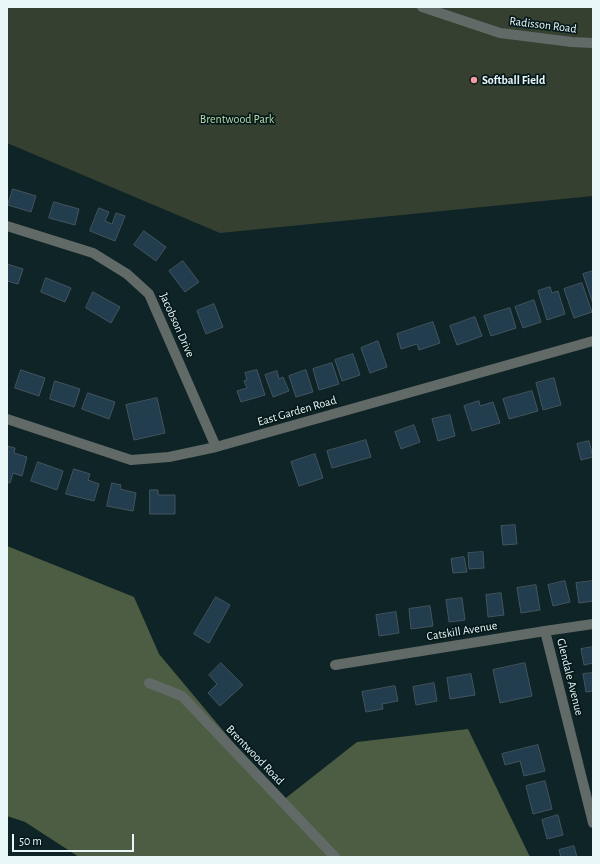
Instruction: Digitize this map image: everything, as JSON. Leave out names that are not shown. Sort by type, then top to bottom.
[{"type":"street","name":"Radisson Road","points":[[422,7],[500,33],[572,42],[593,43]]},
{"type":"street","name":"Jacobson Drive","points":[[7,226],[93,253],[127,274],[149,294],[216,447]]},
{"type":"street","name":"East Garden Road","points":[[7,419],[130,460],[169,457],[216,447],[593,341]]},
{"type":"street","name":"Catskill Avenue","points":[[335,665],[593,624]]},
{"type":"street","name":"Glendale Avenue","points":[[545,631],[593,823]]},
{"type":"street","name":"Brentwood Road","points":[[148,683],[182,696],[335,857]]},
{"type":"green space","name":"Brentwood Park","points":[[7,7],[593,7],[593,196],[220,233],[7,143]]},
{"type":"green space","points":[[7,546],[134,597],[159,654],[282,801],[357,742],[468,729],[530,857],[79,857],[25,822],[7,816]]},
{"type":"building","points":[[13,189],[36,196],[31,212],[8,205]]},
{"type":"building","points":[[54,202],[79,209],[75,225],[49,218]]},
{"type":"building","points":[[99,208],[109,212],[105,221],[112,224],[116,213],[125,216],[115,241],[90,231]]},
{"type":"building","points":[[144,231],[166,247],[156,261],[134,245]]},
{"type":"building","points":[[183,261],[199,282],[185,292],[169,271]]},
{"type":"building","points":[[7,264],[23,269],[18,284],[7,281]]},
{"type":"building","points":[[593,271],[593,304],[583,274]]},
{"type":"building","points":[[46,278],[71,288],[65,302],[41,292]]},
{"type":"building","points":[[582,283],[592,312],[574,318],[564,289]]},
{"type":"building","points":[[550,287],[552,293],[558,291],[565,314],[547,320],[538,291]]},
{"type":"building","points":[[93,292],[120,307],[111,323],[86,308]]},
{"type":"building","points":[[534,300],[541,322],[523,328],[515,307]]},
{"type":"building","points":[[214,304],[223,327],[206,334],[197,311]]},
{"type":"building","points":[[510,308],[516,328],[491,336],[484,316]]},
{"type":"building","points":[[475,317],[482,336],[457,345],[450,326]]},
{"type":"building","points":[[433,322],[440,343],[419,350],[417,344],[401,349],[397,334]]},
{"type":"building","points":[[378,341],[387,367],[370,373],[361,348]]},
{"type":"building","points":[[353,354],[360,375],[342,381],[335,360]]},
{"type":"building","points":[[332,363],[339,384],[319,390],[313,369]]},
{"type":"building","points":[[21,370],[45,378],[39,396],[15,388]]},
{"type":"building","points":[[257,370],[265,395],[241,402],[237,391],[247,388],[244,381],[247,380],[245,373]]},
{"type":"building","points":[[306,370],[313,392],[296,397],[289,376]]},
{"type":"building","points":[[277,371],[279,379],[283,377],[289,391],[273,397],[265,375]]},
{"type":"building","points":[[554,378],[561,405],[543,410],[536,383]]},
{"type":"building","points":[[55,381],[80,389],[74,407],[50,399]]},
{"type":"building","points":[[532,391],[538,411],[509,419],[503,399]]},
{"type":"building","points":[[88,393],[115,402],[109,419],[82,409]]},
{"type":"building","points":[[157,398],[165,433],[134,440],[126,405]]},
{"type":"building","points":[[479,401],[480,406],[493,402],[500,423],[472,431],[464,406]]},
{"type":"building","points":[[450,415],[455,436],[438,441],[432,419]]},
{"type":"building","points":[[414,425],[420,442],[401,449],[395,432]]},
{"type":"building","points":[[366,440],[371,457],[332,468],[327,451]]},
{"type":"building","points":[[589,441],[593,457],[581,460],[577,444]]},
{"type":"building","points":[[7,446],[15,448],[14,453],[27,457],[22,476],[13,473],[10,483],[7,482]]},
{"type":"building","points":[[315,454],[323,478],[299,486],[291,462]]},
{"type":"building","points":[[38,462],[63,471],[57,490],[31,481]]},
{"type":"building","points":[[74,469],[90,474],[88,480],[99,484],[94,501],[66,494]]},
{"type":"building","points":[[112,483],[121,485],[120,489],[136,493],[133,511],[107,506]]},
{"type":"building","points":[[150,490],[158,490],[158,495],[175,495],[175,514],[150,514]]},
{"type":"building","points":[[515,525],[517,544],[503,545],[501,526]]},
{"type":"building","points":[[483,552],[484,568],[469,569],[468,553]]},
{"type":"building","points":[[464,557],[467,572],[453,573],[451,559]]},
{"type":"building","points":[[565,581],[570,602],[553,606],[548,585]]},
{"type":"building","points":[[593,581],[593,601],[579,603],[576,583]]},
{"type":"building","points":[[536,585],[540,610],[521,613],[517,588]]},
{"type":"building","points":[[501,593],[504,615],[488,617],[486,595]]},
{"type":"building","points":[[216,597],[230,605],[209,643],[194,634]]},
{"type":"building","points":[[462,598],[465,620],[449,622],[446,600]]},
{"type":"building","points":[[430,606],[433,626],[411,629],[409,609]]},
{"type":"building","points":[[396,612],[399,633],[379,636],[376,615]]},
{"type":"building","points":[[593,647],[593,663],[584,665],[581,649]]},
{"type":"building","points":[[221,663],[243,685],[220,706],[208,693],[217,684],[209,675]]},
{"type":"building","points":[[525,663],[532,696],[500,703],[493,670]]},
{"type":"building","points":[[593,673],[593,691],[586,692],[583,674]]},
{"type":"building","points":[[471,674],[475,695],[450,699],[447,678]]},
{"type":"building","points":[[434,683],[437,701],[416,705],[413,687]]},
{"type":"building","points":[[395,686],[398,701],[382,704],[383,709],[366,712],[362,692]]},
{"type":"building","points":[[538,745],[545,771],[524,776],[520,761],[505,765],[502,754]]},
{"type":"building","points":[[545,781],[552,809],[533,814],[526,786]]},
{"type":"building","points":[[558,815],[563,835],[547,839],[542,820]]},
{"type":"building","points":[[574,846],[577,857],[561,857],[559,850]]},
{"type":"place","name":"Softball Field","points":[[474,80]]}]
